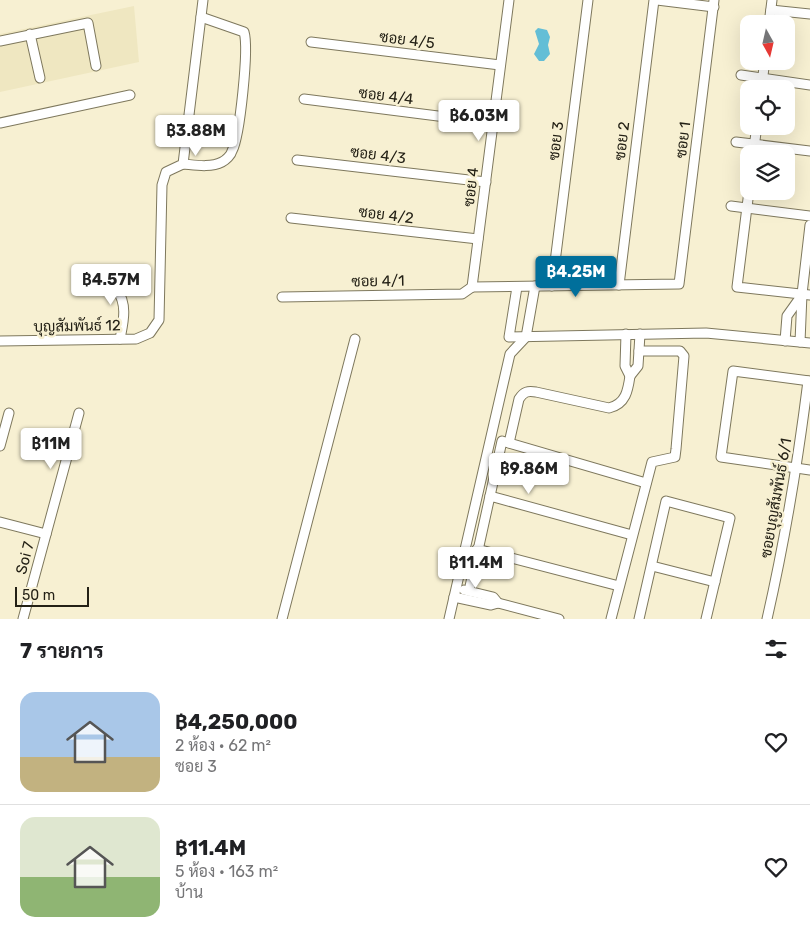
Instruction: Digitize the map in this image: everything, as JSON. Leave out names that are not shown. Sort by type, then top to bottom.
[{"type":"street","points":[[201,17],[244,32],[247,44],[237,134],[232,154],[222,162],[211,166],[183,164],[203,0]]},
{"type":"street","name":"ซอย 4","points":[[472,288],[509,0]]},
{"type":"street","name":"ซอย 3","points":[[552,286],[588,0]]},
{"type":"street","points":[[655,0],[714,4]]},
{"type":"street","name":"ซอย 2","points":[[618,285],[655,0]]},
{"type":"street","points":[[771,15],[772,0]]},
{"type":"street","name":"ซอย 1","points":[[679,284],[714,4]]},
{"type":"street","points":[[771,10],[810,14]]},
{"type":"street","points":[[0,40],[88,23],[96,66]]},
{"type":"street","points":[[30,34],[40,78]]},
{"type":"street","name":"ซอย 4/5","points":[[310,42],[500,65]]},
{"type":"street","points":[[763,79],[764,70]]},
{"type":"street","points":[[741,75],[810,85]]},
{"type":"street","points":[[0,122],[130,95]]},
{"type":"street","name":"ซอย 4/4","points":[[304,99],[493,123]]},
{"type":"street","points":[[736,142],[744,145]]},
{"type":"street","points":[[795,150],[810,151]]},
{"type":"street","name":"ซอย 4/3","points":[[297,160],[486,182]]},
{"type":"street","name":"บุญสัมพันธ์ 12","points":[[0,341],[136,339],[150,333],[159,320],[161,302],[163,177],[169,169],[183,164]]},
{"type":"street","points":[[748,200],[737,287],[806,295]]},
{"type":"street","points":[[731,206],[810,216]]},
{"type":"street","name":"ซอย 4/2","points":[[291,218],[478,239]]},
{"type":"street","points":[[800,342],[806,295],[810,225]]},
{"type":"street","points":[[99,280],[103,286],[117,290],[122,299],[124,313],[120,339]]},
{"type":"street","name":"ซอย 4/1","points":[[282,297],[462,294],[472,288],[679,284]]},
{"type":"street","points":[[449,619],[510,354],[526,337],[535,286]]},
{"type":"street","points":[[517,287],[509,337],[706,333],[810,344]]},
{"type":"street","points":[[785,341],[787,316],[806,295]]},
{"type":"street","points":[[626,334],[625,366],[630,376]]},
{"type":"street","points":[[508,442],[519,399],[527,391],[609,408],[616,405],[626,396],[630,376],[638,366],[640,334]]},
{"type":"street","points":[[282,619],[354,338]]},
{"type":"street","points":[[611,619],[652,462],[675,456],[684,356],[680,352],[639,351]]},
{"type":"street","points":[[809,381],[732,371],[721,456],[810,470]]},
{"type":"street","name":"ซอยบุญสัมพันธ์ 6/1","points":[[767,619],[797,468],[809,381]]},
{"type":"street","points":[[0,446],[9,413]]},
{"type":"street","name":"Soi 7","points":[[23,619],[79,413]]},
{"type":"street","points":[[469,591],[502,441],[646,483]]},
{"type":"street","points":[[490,496],[632,534]]},
{"type":"street","points":[[640,619],[666,501],[730,518],[706,619]]},
{"type":"street","points":[[0,522],[46,534]]},
{"type":"street","points":[[477,549],[619,586]]},
{"type":"street","points":[[652,566],[715,582]]},
{"type":"street","points":[[455,592],[469,591],[493,597],[498,603]]},
{"type":"street","points":[[455,592],[491,605],[498,603],[558,619]]},
{"type":"shaded area","points":[[134,6],[139,62],[0,92],[0,34]]},
{"type":"water","points":[[538,28],[547,30],[550,37],[548,45],[550,54],[544,61],[539,61],[534,54],[539,44],[535,31]]}]
